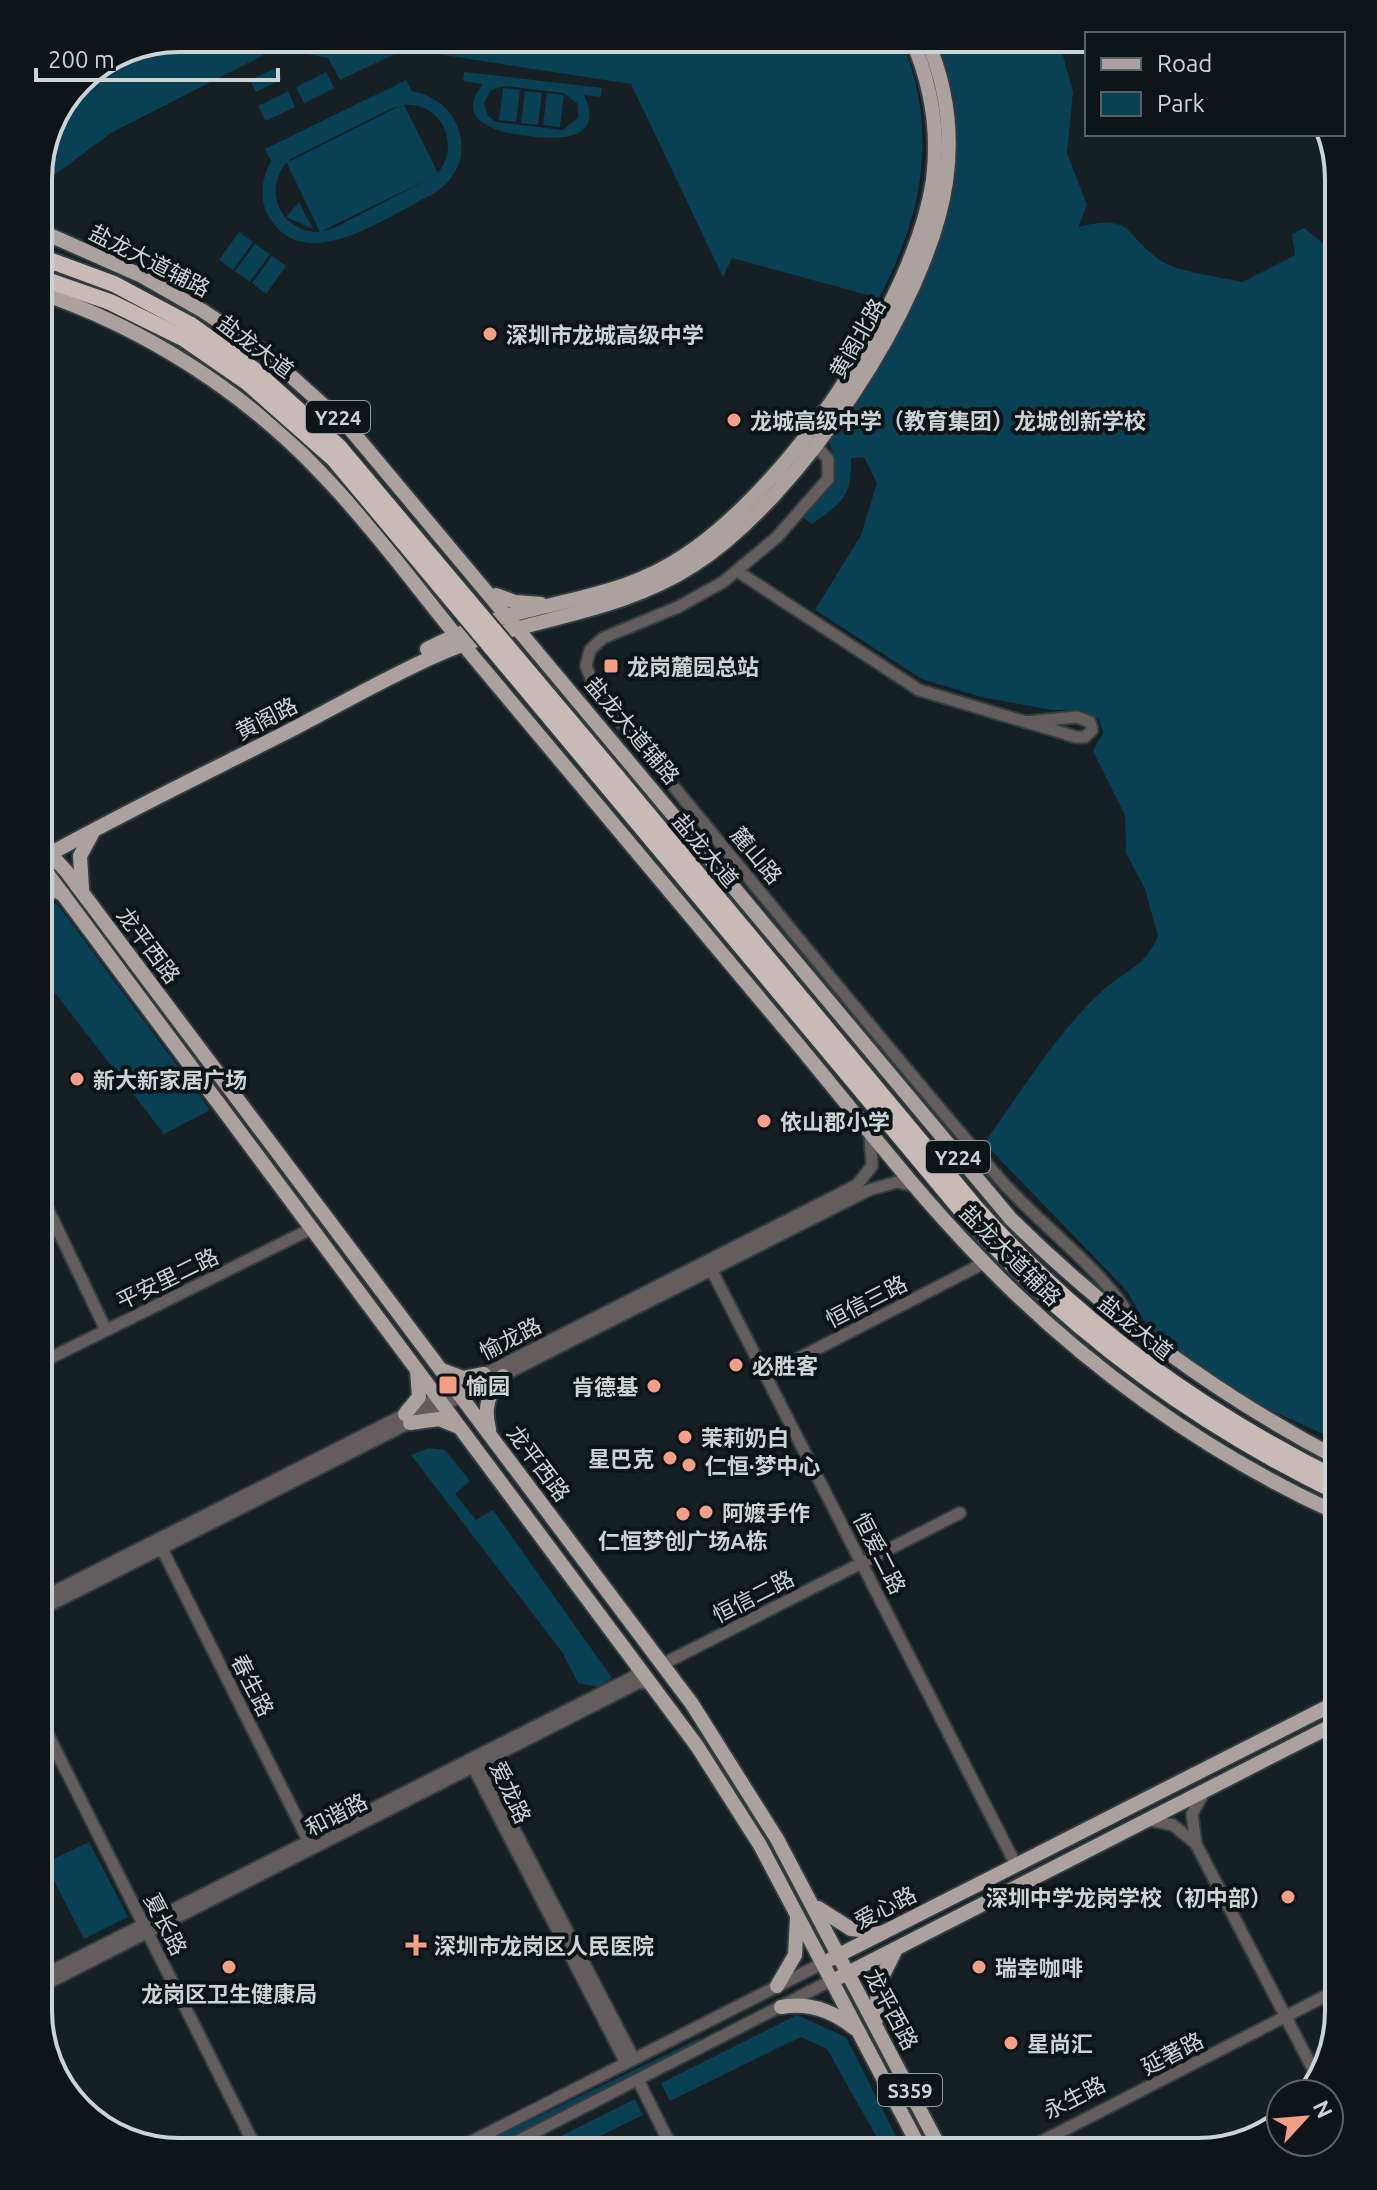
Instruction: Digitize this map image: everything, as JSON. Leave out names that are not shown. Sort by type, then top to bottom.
[{"type":"highway","name":"盐龙大道","points":[[52,261],[114,284],[187,332],[334,459],[613,782],[988,1240],[1072,1320],[1156,1379],[1325,1485]]},
{"type":"highway","name":"盐龙大道","points":[[52,282],[187,332]]},
{"type":"highway","name":"盐龙大道","points":[[1276,1455],[1325,1474]]},
{"type":"main road","name":"黄阁北路","points":[[557,612],[633,583],[685,555],[717,533],[772,477],[851,369],[905,268],[930,194],[935,145],[933,113],[927,80],[916,52]]},
{"type":"main road","name":"黄阁北路","points":[[515,622],[638,595],[700,561],[755,516],[815,445],[862,376],[891,326],[939,214],[947,171],[948,128],[939,77],[931,52]]},
{"type":"main road","name":"盐龙大道辅路","points":[[52,237],[173,293],[263,351],[351,430],[542,654],[990,1197],[1054,1260],[1137,1331],[1235,1400],[1325,1451]]},
{"type":"main road","name":"盐龙大道辅路","points":[[52,298],[132,332],[231,394],[321,472],[984,1263],[1101,1369],[1214,1446],[1275,1483],[1325,1507]]},
{"type":"main road","points":[[404,571],[420,577],[437,572],[447,558],[447,541]]},
{"type":"main road","points":[[489,591],[515,602],[557,612],[541,633],[542,654]]},
{"type":"main road","name":"黄阁路","points":[[52,846],[460,641],[515,622]]},
{"type":"main road","name":"黄阁路","points":[[52,847],[96,829],[460,641]]},
{"type":"main road","points":[[525,719],[527,695],[539,684],[555,682],[569,688]]},
{"type":"main road","points":[[83,893],[79,879],[80,856],[96,829]]},
{"type":"main road","name":"龙平西路","points":[[52,863],[83,893],[127,965],[288,1194],[652,1683],[730,1794],[796,1909],[915,2138]]},
{"type":"main road","name":"龙平西路","points":[[52,871],[66,896],[127,965],[302,1184],[663,1664],[749,1789],[935,2138]]},
{"type":"main road","points":[[52,890],[66,896]]},
{"type":"main road","points":[[288,1194],[302,1184]]},
{"type":"main road","points":[[413,1362],[420,1389],[408,1418],[439,1419],[467,1434]]},
{"type":"main road","points":[[442,1370],[463,1378],[484,1374]]},
{"type":"main road","points":[[494,1440],[486,1409],[493,1387],[503,1376]]},
{"type":"main road","points":[[1156,1379],[1235,1400]]},
{"type":"main road","points":[[1156,1379],[1214,1446]]},
{"type":"main road","name":"爱心路","points":[[823,1963],[1325,1707]]},
{"type":"main road","name":"爱心路","points":[[832,1980],[1325,1730]]},
{"type":"main road","points":[[807,1896],[841,1925],[878,1934],[870,1950],[890,1952],[878,1985],[878,2028]]},
{"type":"main road","points":[[777,1986],[795,1955],[796,1909]]},
{"type":"main road","points":[[781,2007],[803,2005],[822,2009],[844,2020],[862,2038]]},
{"type":"street","name":"麓山路","points":[[815,445],[830,464],[826,483],[777,537],[737,571],[678,607],[609,634],[590,650],[586,666],[590,684],[1002,1182],[1116,1294],[1137,1331]]},
{"type":"street","points":[[737,571],[908,684],[944,699],[1076,737],[1085,737],[1092,730],[1090,722],[1080,718],[1025,722]]},
{"type":"street","points":[[646,780],[659,769]]},
{"type":"street","name":"愉龙路","points":[[459,1392],[503,1376],[863,1180],[873,1157],[867,1127]]},
{"type":"street","name":"愉龙路","points":[[52,1594],[159,1544],[442,1401],[484,1374],[710,1265],[878,1186],[897,1182],[917,1186]]},
{"type":"street","points":[[52,1218],[106,1330]]},
{"type":"street","name":"平安里二路","points":[[52,1357],[313,1228]]},
{"type":"street","name":"恒信三路","points":[[766,1375],[984,1263]]},
{"type":"street","name":"恒爱二路","points":[[710,1265],[1016,1865]]},
{"type":"street","name":"恒信二路","points":[[663,1664],[960,1513]]},
{"type":"street","name":"愉龙路","points":[[52,1603],[159,1544]]},
{"type":"street","name":"春生路","points":[[159,1544],[310,1845]]},
{"type":"street","name":"和谐路","points":[[477,1762],[635,1676],[639,1666]]},
{"type":"street","name":"和谐路","points":[[52,1972],[146,1928],[638,1683],[652,1683]]},
{"type":"street","name":"夏长路","points":[[52,1743],[251,2138]]},
{"type":"street","name":"爱龙路","points":[[477,1762],[630,2061]]},
{"type":"street","points":[[1204,1791],[1192,1814],[1196,1844],[1312,2067]]},
{"type":"street","points":[[1147,1820],[1173,1825],[1196,1844]]},
{"type":"street","name":"和谐路","points":[[52,1980],[146,1928]]},
{"type":"street","name":"爱心路","points":[[479,2138],[823,1963]]},
{"type":"street","name":"爱心路","points":[[524,2138],[832,1980]]},
{"type":"street","name":"延著路","points":[[1048,2138],[1325,1996]]},
{"type":"street","name":"永生路","points":[[1037,2138],[1275,2016],[1286,2015]]},
{"type":"street","points":[[638,2080],[667,2138]]},
{"type":"green space","points":[[269,52],[111,133],[52,177],[56,146],[73,109],[89,89],[109,73],[154,54]]},
{"type":"green space","points":[[297,52],[399,52],[340,80],[328,58]]},
{"type":"green space","points":[[424,52],[905,52],[920,105],[923,138],[921,170],[916,203],[906,235],[879,298],[732,258],[723,277],[631,84]]},
{"type":"green space","points":[[940,52],[1062,52],[1073,92],[1067,153],[1087,205],[1078,227],[1097,223],[1120,225],[1150,253],[1170,266],[1242,282],[1295,255],[1292,234],[1304,228],[1325,245],[1325,1435],[1243,1398],[1148,1328],[1127,1291],[984,1143],[1069,1025],[1102,991],[1148,954],[1158,936],[1145,889],[1126,853],[1125,815],[1093,751],[1103,733],[1099,719],[1081,710],[1052,710],[981,697],[922,679],[815,610],[861,535],[877,483],[864,457],[851,458],[850,482],[838,504],[812,524],[799,515],[824,487],[835,459],[829,442],[890,349],[916,301],[936,251],[950,200],[956,148],[952,94]]},
{"type":"green space","points":[[276,68],[282,79],[256,92],[250,80]]},
{"type":"green space","points":[[326,72],[334,88],[304,103],[296,87]]},
{"type":"green space","points":[[464,72],[602,88],[601,97],[584,95],[589,121],[584,129],[565,137],[552,138],[506,132],[484,124],[473,108],[483,84],[463,81]],"holes":[[[505,86],[563,93],[578,104],[578,118],[563,130],[496,122],[488,116],[484,103],[491,90]]]},
{"type":"green space","points":[[406,80],[412,91],[430,97],[455,120],[461,151],[457,167],[448,182],[433,194],[349,236],[306,243],[287,236],[267,213],[262,190],[271,161],[265,149]],"holes":[[[404,105],[429,110],[444,127],[448,150],[438,173]],[[400,106],[289,160],[390,109]],[[287,163],[320,232],[307,231],[286,218],[276,198],[279,174]],[[435,176],[334,228],[324,230]]]},
{"type":"green space","points":[[503,88],[520,90],[516,122],[499,120]]},
{"type":"green space","points":[[288,91],[295,107],[266,121],[258,106]]},
{"type":"green space","points":[[525,91],[542,93],[538,125],[521,123]]},
{"type":"green space","points":[[547,93],[564,95],[560,127],[543,125]]},
{"type":"green space","points":[[299,202],[313,229],[286,217]]},
{"type":"green space","points":[[239,232],[253,242],[233,270],[219,260]]},
{"type":"green space","points":[[255,244],[270,254],[250,282],[235,271]]},
{"type":"green space","points":[[272,256],[286,266],[266,294],[252,283]]},
{"type":"green space","points":[[52,903],[58,905],[210,1110],[164,1134],[52,989]]},
{"type":"green space","points":[[429,1448],[445,1450],[470,1481],[455,1494],[476,1520],[493,1510],[612,1678],[599,1687],[578,1683],[562,1652],[411,1455]]},
{"type":"green space","points":[[89,1842],[128,1917],[84,1939],[52,1877],[52,1860]]},
{"type":"green space","points":[[797,2015],[846,2037],[897,2138],[877,2138],[827,2049],[801,2037],[670,2101],[661,2083]]},
{"type":"green space","points":[[702,2037],[659,2065],[513,2138],[494,2138]]},
{"type":"green space","points":[[635,2099],[643,2115],[596,2138],[557,2138]]},
{"type":"place","name":"深圳市龙城高级中学","points":[[490,334]]},
{"type":"place","name":"龙城高级中学（教育集团）龙城创新学校","points":[[734,420]]},
{"type":"place","name":"龙岗麓园总站","points":[[611,666]]},
{"type":"place","name":"新大新家居广场","points":[[77,1079]]},
{"type":"place","name":"依山郡小学","points":[[764,1121]]},
{"type":"place","name":"必胜客","points":[[736,1365]]},
{"type":"place","name":"愉园","points":[[448,1385]]},
{"type":"place","name":"肯德基","points":[[654,1386]]},
{"type":"place","name":"茉莉奶白","points":[[685,1437]]},
{"type":"place","name":"星巴克","points":[[670,1458]]},
{"type":"place","name":"仁恒·梦中心","points":[[689,1465]]},
{"type":"place","name":"阿嬷手作","points":[[706,1512]]},
{"type":"place","name":"仁恒梦创广场A栋","points":[[683,1514]]},
{"type":"place","name":"深圳中学龙岗学校（初中部）","points":[[1288,1897]]},
{"type":"place","name":"深圳市龙岗区人民医院","points":[[416,1945]]},
{"type":"place","name":"龙岗区卫生健康局","points":[[229,1967]]},
{"type":"place","name":"瑞幸咖啡","points":[[979,1967]]},
{"type":"place","name":"星尚汇","points":[[1011,2043]]}]
